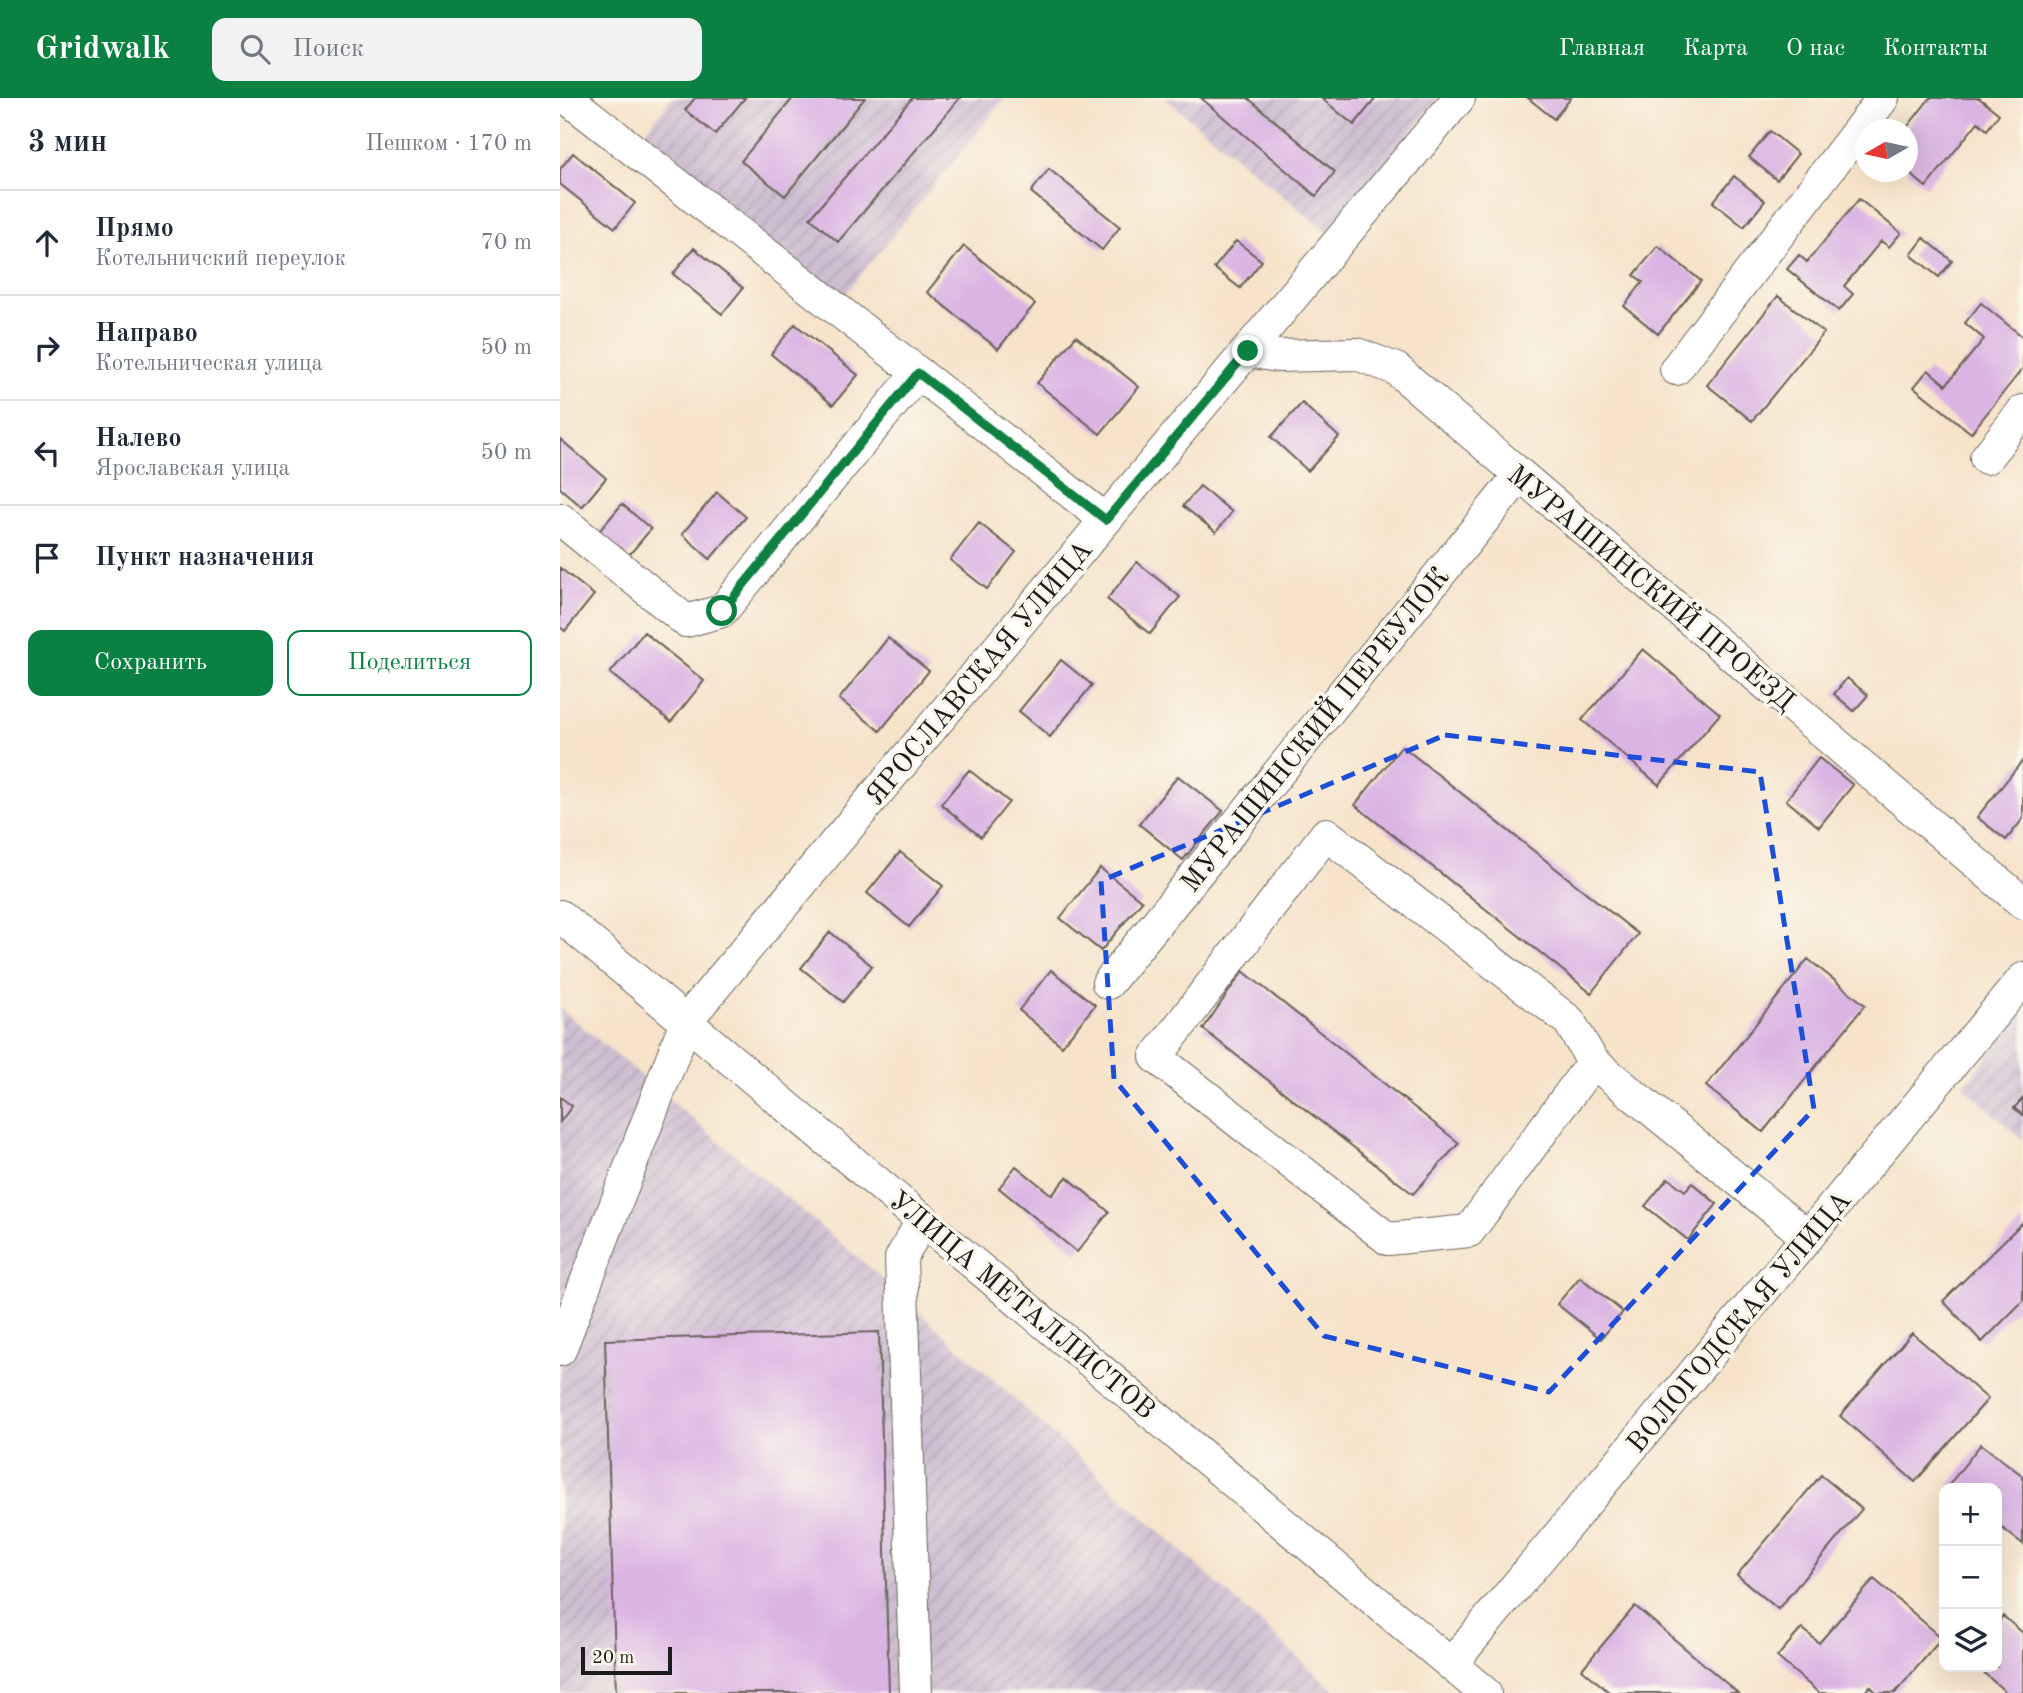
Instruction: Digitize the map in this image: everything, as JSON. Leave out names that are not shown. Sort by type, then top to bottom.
[{"type":"street","points":[[567,98],[1106,520]]},
{"type":"street","name":"ЯРОСЛАВСКАЯ УЛИЦА","points":[[560,1350],[686,1021],[1460,98]]},
{"type":"street","points":[[1676,369],[1883,98]]},
{"type":"street","name":"МУРАШИНСКИЙ ПРОЕЗД","points":[[1248,351],[1278,356],[1357,354],[1396,369],[2023,903]]},
{"type":"street","points":[[560,519],[686,621],[722,611],[918,373]]},
{"type":"street","points":[[1986,458],[2023,411]]},
{"type":"street","name":"МУРАШИНСКИЙ ПЕРЕУЛОК","points":[[1108,983],[1520,475]]},
{"type":"street","points":[[1593,1062],[1469,1231],[1388,1239],[1156,1057],[1326,834],[1569,1021],[1593,1062],[1808,1237]]},
{"type":"street","name":"УЛИЦА МЕТАЛЛИСТОВ","points":[[560,916],[1485,1693]]},
{"type":"street","name":"ВОЛОГОДСКАЯ УЛИЦА","points":[[1452,1663],[2023,979]]},
{"type":"street","points":[[916,1693],[901,1258],[923,1219]]},
{"type":"highlighted area","points":[[1445,735],[1760,772],[1814,1109],[1549,1392],[1324,1336],[1114,1079],[1101,881]]},
{"type":"shaded area","points":[[672,98],[1005,98],[832,310],[640,138]]},
{"type":"shaded area","points":[[1165,98],[1439,98],[1329,234]]},
{"type":"shaded area","points":[[560,1008],[875,1272],[1337,1693],[560,1693]]},
{"type":"shaded area","points":[[2023,1015],[2023,1140],[1963,1086]]},
{"type":"building","points":[[695,98],[745,98],[715,134],[685,110]]},
{"type":"building","points":[[793,98],[865,98],[785,196],[741,161]]},
{"type":"building","points":[[912,98],[960,98],[838,242],[810,218]]},
{"type":"building","points":[[1201,98],[1248,98],[1335,172],[1316,196]]},
{"type":"building","points":[[1321,98],[1376,98],[1354,125]]},
{"type":"building","points":[[1528,98],[1571,98],[1554,119]]},
{"type":"building","points":[[1930,98],[1979,98],[1999,114],[1987,130],[1978,122],[1926,187],[1918,180],[1918,119],[1914,119]]},
{"type":"building","points":[[1770,131],[1798,154],[1777,180],[1749,157]]},
{"type":"building","points":[[573,153],[635,203],[615,228],[560,184],[560,169]]},
{"type":"building","points":[[1049,169],[1120,227],[1102,250],[1031,192]]},
{"type":"building","points":[[1734,176],[1765,201],[1744,227],[1713,202]]},
{"type":"building","points":[[1859,199],[1901,233],[1889,247],[1881,241],[1844,286],[1853,294],[1839,311],[1787,269],[1799,255],[1807,262]]},
{"type":"building","points":[[1924,238],[1952,261],[1939,277],[1911,255]]},
{"type":"building","points":[[1236,241],[1262,261],[1240,288],[1214,268]]},
{"type":"building","points":[[964,246],[1035,304],[998,349],[927,292]]},
{"type":"building","points":[[1658,246],[1701,281],[1658,334],[1624,306],[1643,282],[1634,275]]},
{"type":"building","points":[[694,248],[743,288],[722,314],[673,274]]},
{"type":"building","points":[[1778,296],[1824,333],[1752,421],[1707,385]]},
{"type":"building","points":[[1981,303],[2023,337],[2023,368],[1971,433],[1914,387],[1928,370],[1946,385],[1984,339],[1965,323]]},
{"type":"building","points":[[795,324],[858,375],[833,405],[771,354]]},
{"type":"building","points":[[1076,336],[1139,387],[1100,434],[1037,383]]},
{"type":"building","points":[[1302,403],[1339,437],[1308,471],[1271,437]]},
{"type":"building","points":[[560,439],[606,478],[582,507],[560,488]]},
{"type":"building","points":[[1200,486],[1232,512],[1216,532],[1183,506]]},
{"type":"building","points":[[717,492],[746,517],[710,559],[682,534]]},
{"type":"building","points":[[622,504],[651,529],[624,561],[595,536]]},
{"type":"building","points":[[979,523],[1016,552],[987,589],[950,560]]},
{"type":"building","points":[[1137,562],[1180,597],[1150,634],[1107,599]]},
{"type":"building","points":[[560,568],[594,595],[565,631],[560,627]]},
{"type":"building","points":[[644,632],[704,681],[671,722],[610,673]]},
{"type":"building","points":[[888,638],[929,671],[880,731],[839,699]]},
{"type":"building","points":[[1643,649],[1720,714],[1659,785],[1582,720]]},
{"type":"building","points":[[1061,660],[1092,685],[1050,737],[1019,711]]},
{"type":"building","points":[[1847,678],[1868,695],[1854,711],[1834,694]]},
{"type":"building","points":[[1402,746],[1638,934],[1591,993],[1355,805]]},
{"type":"building","points":[[1819,758],[1853,785],[1819,827],[1786,800]]},
{"type":"building","points":[[2023,760],[2023,819],[2006,840],[1977,817]]},
{"type":"building","points":[[969,770],[1009,802],[981,837],[941,804]]},
{"type":"building","points":[[1178,776],[1223,811],[1183,860],[1139,824]]},
{"type":"building","points":[[900,852],[943,886],[909,927],[867,893]]},
{"type":"building","points":[[1100,868],[1142,901],[1101,951],[1060,918]]},
{"type":"building","points":[[830,932],[872,966],[843,1002],[801,968]]},
{"type":"building","points":[[1808,959],[1865,1005],[1763,1132],[1706,1086]]},
{"type":"building","points":[[1051,970],[1095,1005],[1062,1046],[1019,1010]]},
{"type":"building","points":[[1243,971],[1459,1143],[1413,1194],[1203,1029]]},
{"type":"building","points":[[560,1097],[572,1106],[560,1122]]},
{"type":"building","points":[[2023,1098],[2023,1115],[2014,1108]]},
{"type":"building","points":[[1016,1166],[1052,1195],[1067,1177],[1109,1212],[1077,1252],[999,1188]]},
{"type":"building","points":[[1668,1178],[1685,1191],[1692,1183],[1717,1204],[1688,1240],[1645,1206]]},
{"type":"building","points":[[2023,1222],[2023,1301],[1982,1342],[1943,1301]]},
{"type":"building","points":[[1580,1277],[1623,1312],[1601,1339],[1557,1304]]},
{"type":"building","points":[[879,1332],[889,1693],[616,1693],[605,1340]]},
{"type":"building","points":[[1912,1333],[1988,1399],[1915,1482],[1840,1416]]},
{"type":"building","points":[[1981,1444],[2023,1476],[2023,1544],[2002,1528],[2002,1483],[1950,1483]]},
{"type":"building","points":[[1821,1475],[1862,1509],[1778,1609],[1737,1575]]},
{"type":"building","points":[[1874,1579],[1939,1635],[1939,1642],[1895,1693],[1877,1693],[1870,1686],[1864,1693],[1819,1693],[1777,1657],[1802,1628],[1819,1643]]},
{"type":"building","points":[[1635,1606],[1738,1693],[1610,1693],[1582,1669]]},
{"type":"building","points":[[2002,1617],[2023,1633],[2023,1693],[2007,1693],[1983,1672],[2002,1672]]},
{"type":"route","points":[[722,611],[918,373],[1106,520],[1248,351]]}]
